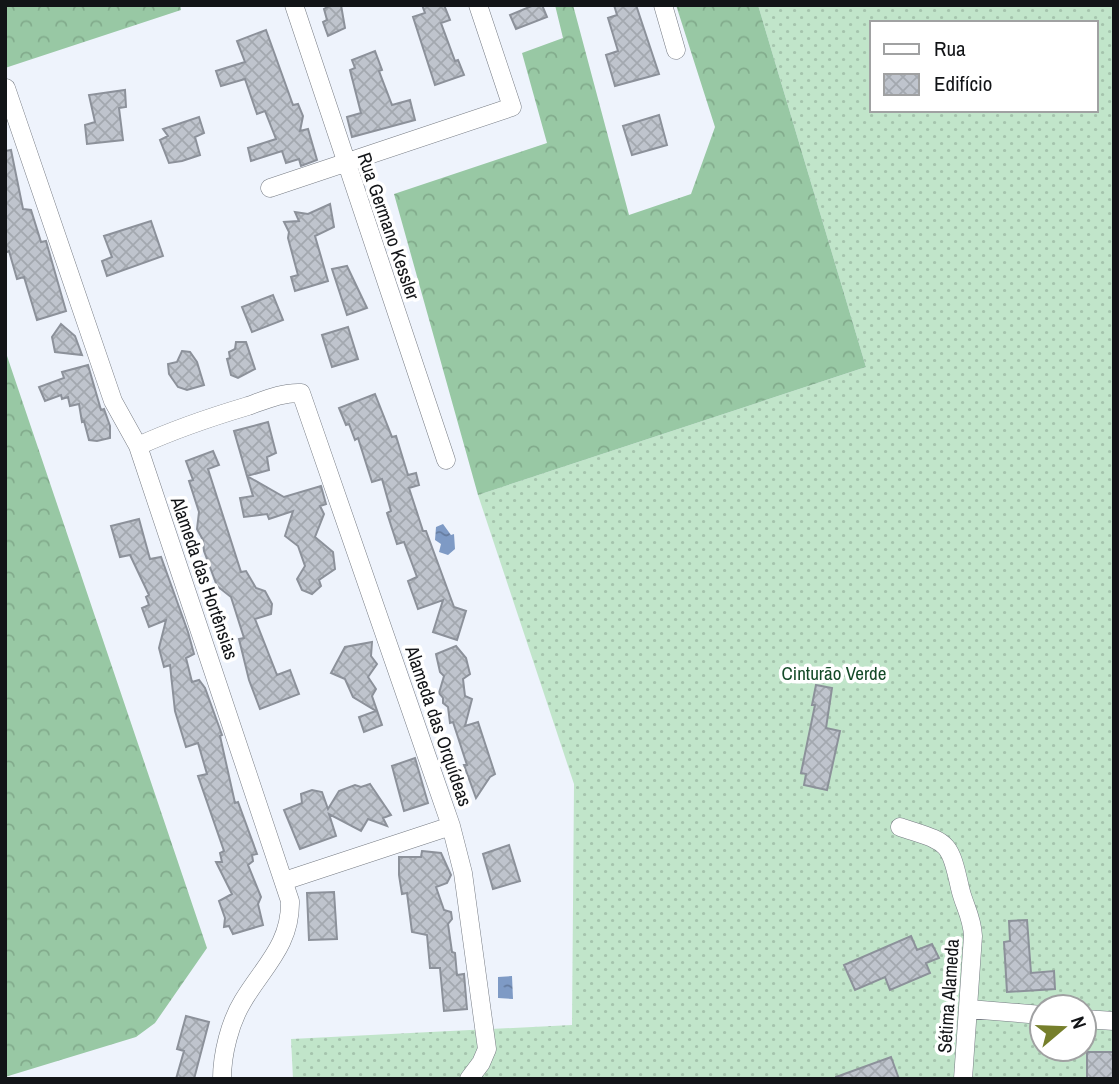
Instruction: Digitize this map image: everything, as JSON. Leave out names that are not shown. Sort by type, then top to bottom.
[{"type":"street","name":"Rua Germano Kessler","points":[[294,5],[446,460]]},
{"type":"street","points":[[270,188],[512,107],[478,5]]},
{"type":"street","points":[[663,5],[676,50]]},
{"type":"street","name":"Alameda das Hortênsias","points":[[6,88],[113,401],[138,446],[290,901],[290,919],[281,946],[236,1015],[227,1046],[222,1079]]},
{"type":"street","name":"Alameda das Orquídeas","points":[[138,446],[231,411],[279,396],[301,393],[451,826],[463,873],[486,1049],[481,1063],[470,1079]]},
{"type":"street","points":[[284,881],[451,826]]},
{"type":"street","name":"Sétima Alameda","points":[[900,827],[938,840],[949,849],[972,917],[969,1009],[963,1079]]},
{"type":"street","points":[[969,1009],[1028,1014]]},
{"type":"green space","points":[[5,5],[180,5],[181,10],[5,68]]},
{"type":"green space","points":[[555,5],[573,5],[629,215],[691,194],[715,127],[676,5],[758,5],[866,367],[478,495],[394,194],[547,143],[522,53],[563,38]]},
{"type":"green space","name":"Cinturão Verde","points":[[758,5],[1114,5],[1114,1079],[293,1079],[291,1039],[572,1025],[574,784],[478,495],[866,367]]},
{"type":"green space","points":[[5,350],[207,948],[155,1023],[136,1037],[5,1077]]},
{"type":"water","points":[[443,524],[451,535],[454,534],[455,549],[448,555],[439,552],[441,544],[435,540],[436,527]]},
{"type":"water","points":[[512,976],[513,999],[498,998],[498,977]]},
{"type":"building","points":[[331,5],[341,5],[345,28],[328,36],[323,22],[327,20],[324,9]]},
{"type":"building","points":[[422,5],[444,5],[450,20],[441,23],[455,61],[458,60],[464,75],[435,85],[413,17],[425,13]]},
{"type":"building","points":[[534,5],[542,5],[547,17],[516,29],[510,15]]},
{"type":"building","points":[[614,5],[636,5],[659,74],[615,86],[606,55],[618,51],[608,18],[617,15]]},
{"type":"building","points":[[266,30],[293,105],[298,104],[303,116],[300,131],[308,129],[317,160],[301,166],[299,159],[286,163],[282,151],[251,161],[248,148],[276,139],[265,111],[257,114],[245,79],[221,86],[216,71],[245,62],[237,41]]},
{"type":"building","points":[[375,51],[382,70],[379,71],[392,105],[410,100],[415,120],[352,137],[347,117],[361,113],[350,70],[355,68],[352,60]]},
{"type":"building","points":[[125,90],[126,107],[119,108],[123,140],[87,144],[85,125],[95,122],[89,95]]},
{"type":"building","points":[[659,115],[667,145],[632,155],[623,126]]},
{"type":"building","points":[[199,117],[204,133],[195,137],[200,155],[169,163],[160,140],[168,136],[163,129]]},
{"type":"building","points":[[11,150],[23,209],[31,210],[41,242],[46,241],[66,311],[37,320],[24,277],[17,279],[9,251],[5,253],[5,151]]},
{"type":"building","points":[[330,204],[334,227],[315,236],[328,281],[295,291],[291,277],[298,275],[288,238],[289,232],[284,222],[299,221],[295,212],[308,214]]},
{"type":"building","points":[[151,221],[163,256],[107,276],[102,261],[112,257],[104,236]]},
{"type":"building","points":[[347,266],[367,308],[347,315],[332,269]]},
{"type":"building","points":[[273,295],[283,320],[252,332],[242,307]]},
{"type":"building","points":[[61,324],[75,336],[82,355],[55,352],[52,337]]},
{"type":"building","points":[[348,327],[358,359],[332,367],[322,335]]},
{"type":"building","points":[[236,342],[246,342],[255,369],[238,378],[231,375],[227,359],[230,358],[229,352],[235,349]]},
{"type":"building","points":[[182,351],[190,352],[197,362],[204,385],[187,390],[178,387],[169,374],[168,364],[177,362]]},
{"type":"building","points":[[88,365],[101,410],[104,409],[110,426],[110,438],[97,441],[89,440],[79,404],[70,406],[68,397],[62,399],[61,395],[45,401],[39,387],[64,378],[62,372]]},
{"type":"building","points":[[375,394],[392,437],[396,436],[408,475],[416,473],[419,485],[409,488],[423,531],[426,531],[454,607],[466,611],[457,640],[433,632],[443,600],[418,609],[408,581],[417,577],[404,542],[397,544],[387,513],[391,511],[382,479],[372,482],[358,438],[355,440],[339,408]]},
{"type":"building","points":[[268,422],[276,453],[267,457],[269,470],[247,476],[234,431]]},
{"type":"building","points":[[213,451],[219,465],[208,469],[241,572],[246,571],[256,588],[265,591],[272,604],[271,614],[255,619],[277,675],[290,670],[299,694],[260,709],[249,680],[239,639],[244,638],[231,597],[217,586],[197,529],[199,512],[186,461]]},
{"type":"building","points":[[247,476],[284,497],[321,486],[326,504],[320,506],[324,514],[315,537],[333,552],[335,569],[319,580],[321,586],[312,594],[302,590],[297,579],[305,566],[298,546],[285,536],[293,511],[269,519],[267,514],[244,517],[240,498],[253,496]]},
{"type":"building","points":[[139,519],[150,559],[161,557],[188,632],[194,654],[186,658],[192,682],[199,680],[205,688],[222,735],[220,736],[235,803],[238,802],[257,854],[252,855],[253,861],[248,865],[261,897],[258,904],[263,925],[233,934],[229,926],[224,927],[225,918],[219,901],[232,894],[216,862],[222,862],[220,853],[224,851],[198,776],[207,774],[198,743],[186,747],[175,711],[170,665],[164,667],[159,648],[166,620],[149,627],[142,608],[149,605],[146,597],[149,595],[130,555],[120,557],[111,526]]},
{"type":"building","points":[[372,642],[371,656],[377,664],[368,677],[376,689],[372,696],[382,725],[364,732],[359,717],[376,711],[353,697],[345,679],[331,673],[345,647]]},
{"type":"building","points":[[456,646],[466,658],[470,674],[463,679],[465,696],[472,699],[465,726],[478,722],[495,774],[476,798],[453,722],[450,723],[448,707],[439,693],[444,676],[440,672],[436,654]]},
{"type":"building","points":[[816,685],[832,688],[826,728],[840,731],[827,790],[804,785],[806,774],[801,773],[815,705],[812,705]]},
{"type":"building","points":[[415,758],[428,803],[404,811],[392,766]]},
{"type":"building","points":[[370,784],[391,815],[383,818],[387,826],[368,819],[361,831],[329,814],[336,836],[300,849],[284,810],[302,803],[301,794],[312,790],[322,792],[328,809],[339,791],[355,785],[361,787]]},
{"type":"building","points":[[509,845],[520,881],[493,889],[483,854]]},
{"type":"building","points":[[422,851],[441,853],[451,875],[447,883],[436,887],[444,910],[451,912],[452,919],[448,924],[452,952],[455,953],[457,975],[464,974],[467,1009],[444,1011],[440,968],[430,968],[427,935],[412,932],[407,893],[402,894],[399,857],[421,857]]},
{"type":"building","points":[[334,892],[337,939],[309,940],[307,893]]},
{"type":"building","points":[[1027,920],[1031,973],[1054,971],[1055,989],[1007,992],[1004,942],[1010,941],[1009,921]]},
{"type":"building","points":[[911,936],[917,950],[932,944],[939,958],[926,963],[930,973],[890,990],[885,977],[855,990],[844,965]]},
{"type":"building","points":[[186,1016],[209,1022],[194,1079],[176,1079],[184,1051],[177,1049]]},
{"type":"building","points":[[1098,1052],[1114,1052],[1114,1079],[1087,1079],[1087,1063],[1098,1063]]},
{"type":"building","points":[[891,1057],[899,1079],[836,1079],[836,1077]]}]
